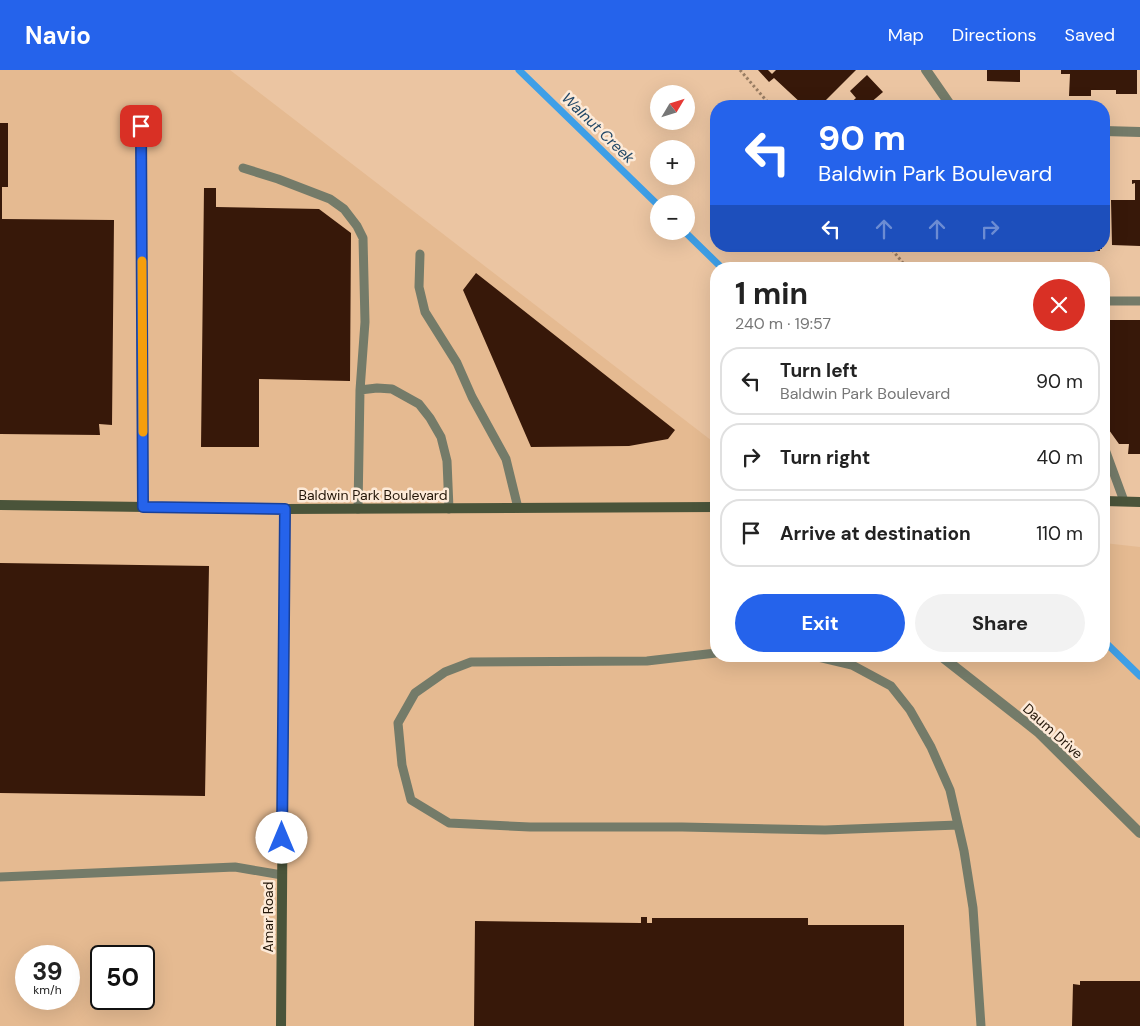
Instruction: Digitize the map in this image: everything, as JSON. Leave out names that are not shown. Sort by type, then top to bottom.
[{"type":"main road","points":[[1110,501],[1140,502]]},
{"type":"main road","name":"Baldwin Park Boulevard","points":[[0,505],[285,509],[710,507]]},
{"type":"main road","name":"Amar Road","points":[[281,1026],[285,509]]},
{"type":"street","points":[[926,70],[947,100]]},
{"type":"street","points":[[1110,131],[1140,132]]},
{"type":"street","name":"Daum Drive","points":[[949,662],[1038,732],[1140,833]]},
{"type":"lane","points":[[141,126],[143,507]]},
{"type":"lane","points":[[243,168],[330,199],[344,209],[363,238],[365,322],[360,390],[358,509]]},
{"type":"lane","points":[[420,254],[419,287],[425,312],[457,363],[472,397],[506,459],[518,508]]},
{"type":"lane","points":[[1110,301],[1140,301]]},
{"type":"lane","points":[[360,390],[392,389],[419,404],[430,418],[441,437],[447,461],[449,508]]},
{"type":"lane","points":[[1110,463],[1124,501]]},
{"type":"lane","points":[[710,654],[647,661],[471,662],[445,672],[415,693],[398,723],[402,765],[411,800],[449,823],[530,827],[682,827],[824,830],[958,825]]},
{"type":"lane","points":[[839,662],[852,665],[891,686],[910,710],[931,747],[950,790],[964,850],[973,908],[981,1026]]},
{"type":"lane","points":[[0,877],[235,867],[282,875]]},
{"type":"path","points":[[740,70],[766,100]]},
{"type":"path","points":[[894,252],[902,262]]},
{"type":"shaded area","points":[[0,70],[230,70],[710,439],[710,662],[1110,662],[1110,544],[1140,547],[1140,1026],[0,1026]]},
{"type":"building","points":[[758,70],[768,70],[772,74],[776,70],[856,70],[826,100],[798,100],[774,78],[769,82]]},
{"type":"building","points":[[987,70],[1020,70],[1020,82],[987,81]]},
{"type":"building","points":[[1061,70],[1137,70],[1137,94],[1116,94],[1116,90],[1091,90],[1091,96],[1069,96],[1070,74],[1061,74]]},
{"type":"building","points":[[867,75],[883,92],[874,100],[854,100],[856,98],[850,91]]},
{"type":"building","points":[[0,123],[8,123],[8,187],[2,187],[2,219],[114,220],[112,425],[99,424],[100,435],[0,434]]},
{"type":"building","points":[[1132,180],[1140,180],[1140,246],[1112,245],[1111,200],[1135,200],[1135,183],[1132,184]]},
{"type":"building","points":[[204,188],[216,188],[216,207],[319,209],[351,233],[350,381],[259,379],[259,447],[201,447]]},
{"type":"building","points":[[476,273],[675,430],[668,439],[629,446],[531,447],[463,290]]},
{"type":"building","points":[[1110,320],[1140,320],[1140,454],[1128,454],[1129,444],[1119,444],[1110,431]]},
{"type":"building","points":[[0,563],[209,566],[205,796],[0,793]]},
{"type":"building","points":[[641,917],[647,917],[647,923],[652,923],[652,918],[808,918],[808,925],[904,925],[904,1026],[474,1026],[475,921],[641,923]]},
{"type":"building","points":[[1080,981],[1140,981],[1140,1026],[1072,1026],[1073,984],[1080,985]]},
{"type":"waterway","name":"Walnut Creek","points":[[519,70],[650,197]]},
{"type":"waterway","name":"Walnut Creek","points":[[693,240],[716,262]]},
{"type":"waterway","name":"Walnut Creek","points":[[1110,647],[1140,676]]},
{"type":"slow traffic","points":[[142,261],[143,432]]},
{"type":"route","points":[[141,126],[143,507],[285,509],[282,838]]}]
